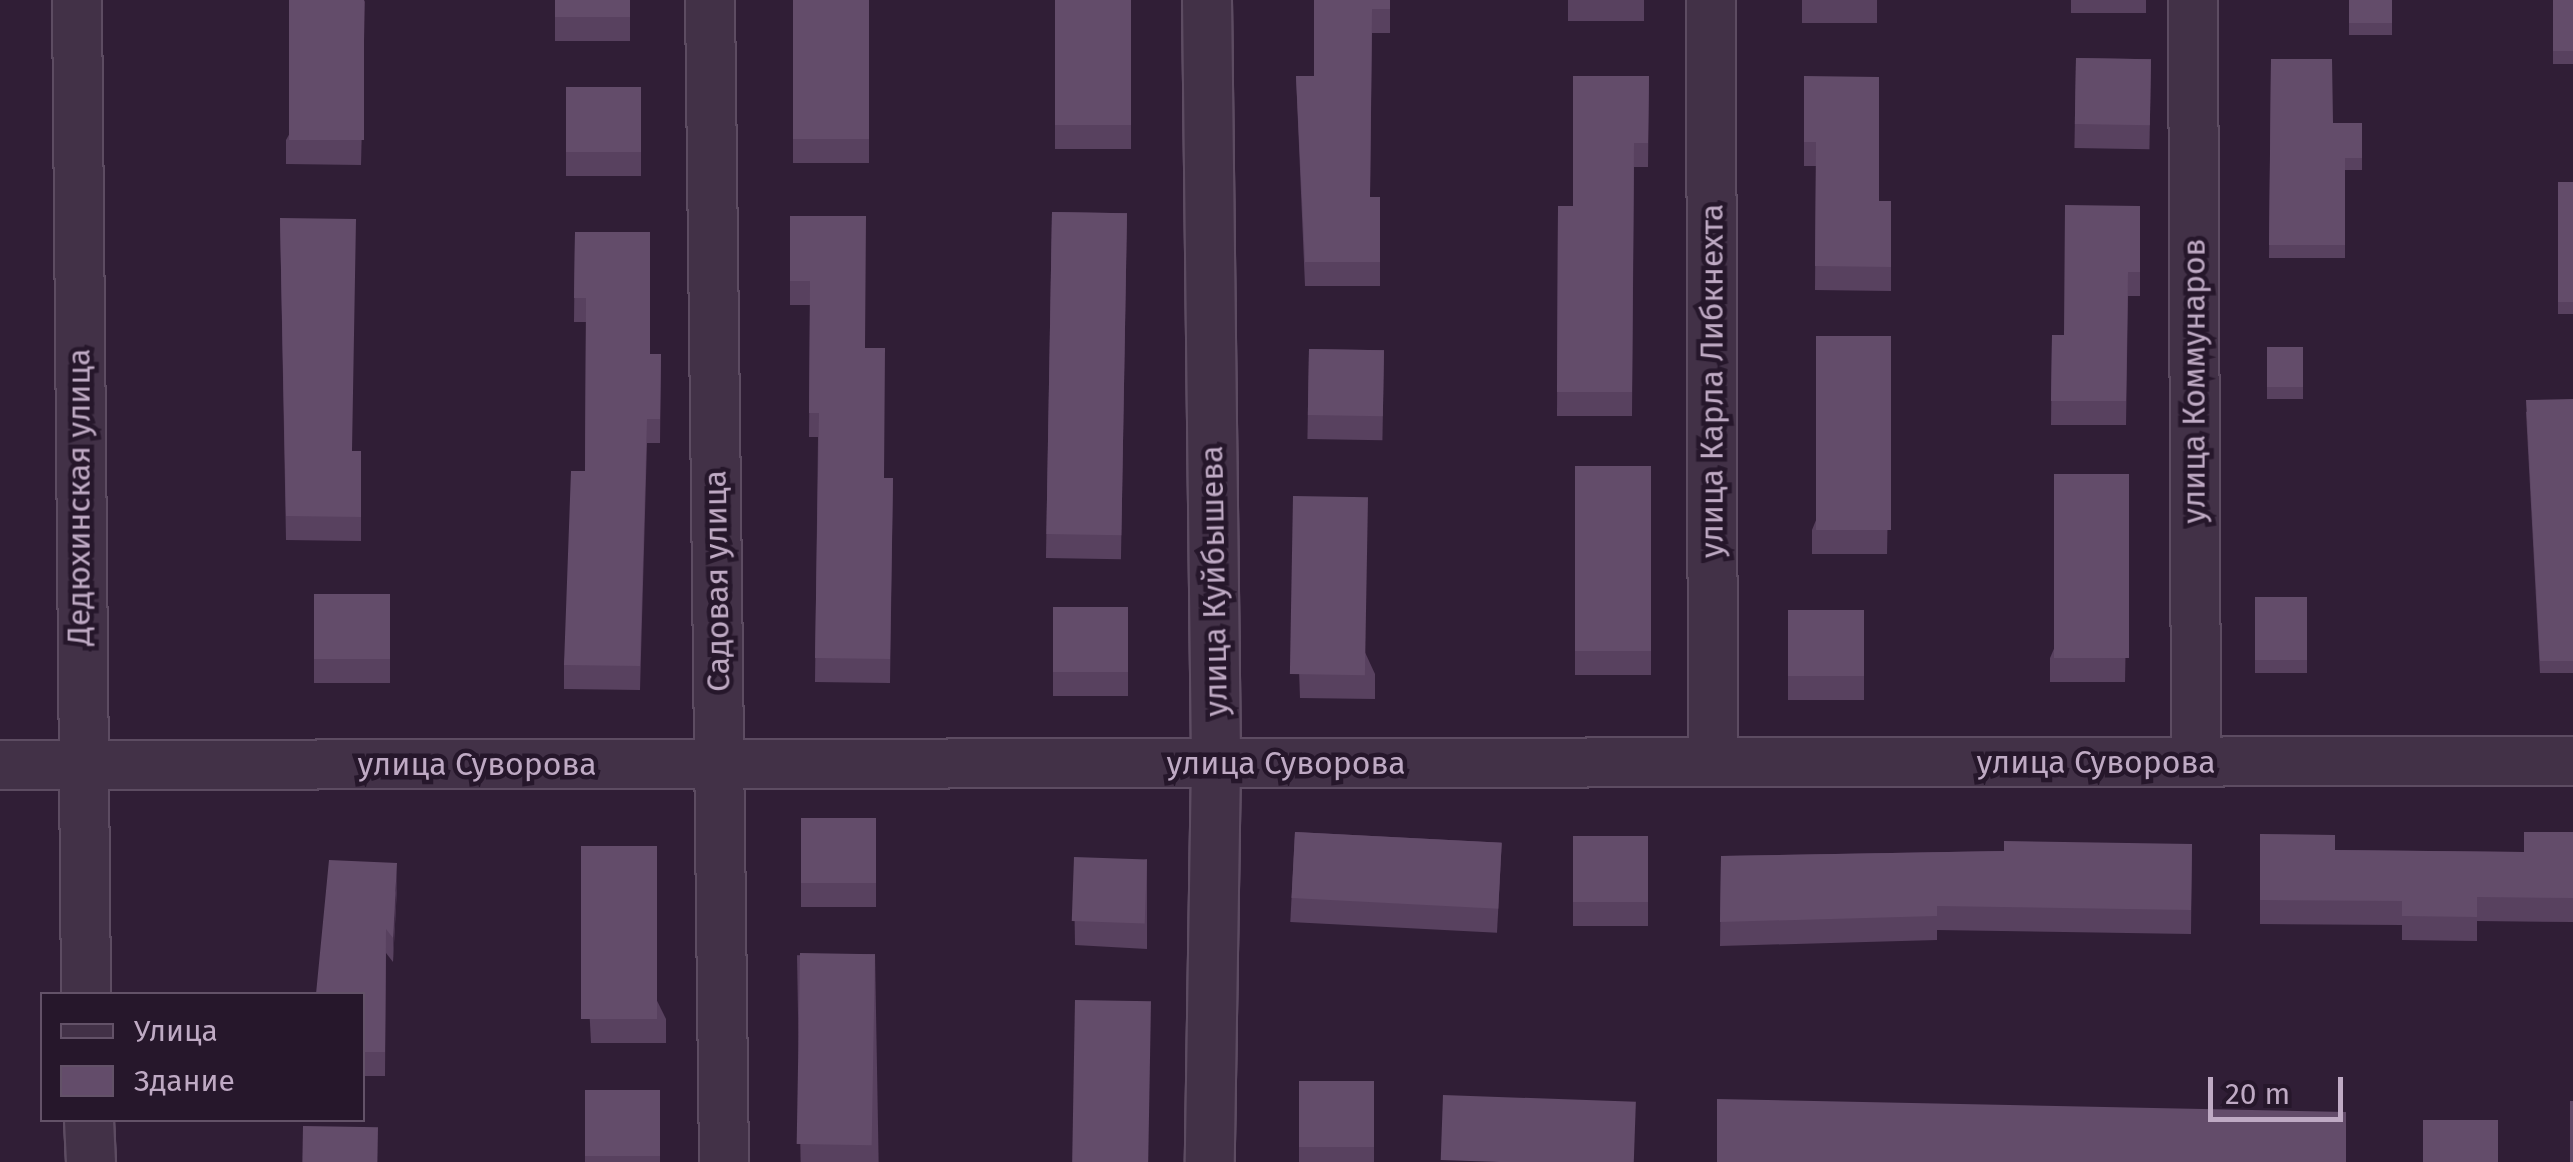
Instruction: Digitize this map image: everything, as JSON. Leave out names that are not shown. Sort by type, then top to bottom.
[{"type":"street","name":"Дедюхинская улица","points":[[77,0],[80,765],[86,992]]},
{"type":"street","name":"Садовая улица","points":[[710,0],[724,1162]]},
{"type":"street","name":"улица Куйбышева","points":[[1206,0],[1216,763],[1210,1162]]},
{"type":"street","name":"улица Карла Либкнехта","points":[[1711,0],[1712,762]]},
{"type":"street","name":"улица Коммунаров","points":[[2193,0],[2196,762]]},
{"type":"street","name":"улица Суворова","points":[[0,766],[2573,761]]},
{"type":"street","points":[[90,1122],[90,1162]]},
{"type":"building","points":[[289,0],[364,0],[364,140],[289,140]]},
{"type":"building","points":[[555,0],[630,0],[630,17],[555,17]]},
{"type":"building","points":[[793,0],[869,0],[869,139],[793,139]]},
{"type":"building","points":[[1055,0],[1131,0],[1131,125],[1055,125]]},
{"type":"building","points":[[1314,0],[1390,0],[1390,9],[1372,9],[1370,197],[1380,197],[1380,262],[1305,262],[1296,76],[1314,76]]},
{"type":"building","points":[[2349,0],[2392,0],[2392,23],[2349,23]]},
{"type":"building","points":[[2553,0],[2573,0],[2573,51],[2553,51]]},
{"type":"building","points":[[2076,58],[2151,59],[2150,125],[2075,124]]},
{"type":"building","points":[[2271,59],[2332,59],[2333,123],[2362,123],[2362,158],[2345,158],[2345,245],[2269,245]]},
{"type":"building","points":[[1573,76],[1649,76],[1648,143],[1634,143],[1632,392],[1557,392],[1558,206],[1573,206]]},
{"type":"building","points":[[1804,76],[1879,77],[1879,201],[1891,201],[1891,267],[1815,266],[1816,142],[1804,142]]},
{"type":"building","points":[[566,87],[641,87],[641,152],[566,152]]},
{"type":"building","points":[[2558,182],[2573,182],[2573,302],[2558,302]]},
{"type":"building","points":[[2065,205],[2140,206],[2140,272],[2128,272],[2126,401],[2051,401],[2052,335],[2064,335]]},
{"type":"building","points":[[1052,212],[1127,213],[1121,535],[1046,534]]},
{"type":"building","points":[[790,216],[866,216],[865,348],[885,348],[884,478],[893,478],[890,659],[815,658],[819,413],[809,413],[810,281],[790,281]]},
{"type":"building","points":[[280,218],[356,219],[352,451],[361,451],[361,517],[286,516]]},
{"type":"building","points":[[575,232],[650,232],[650,354],[661,354],[660,419],[647,419],[640,666],[564,665],[571,471],[585,471],[586,298],[574,298]]},
{"type":"building","points":[[1816,336],[1891,336],[1891,530],[1816,530]]},
{"type":"building","points":[[2267,347],[2303,347],[2303,387],[2267,387]]},
{"type":"building","points":[[1309,349],[1384,350],[1383,416],[1308,415]]},
{"type":"building","points":[[2573,399],[2573,661],[2540,661],[2526,400]]},
{"type":"building","points":[[1575,466],[1651,466],[1651,651],[1575,651]]},
{"type":"building","points":[[2054,474],[2129,474],[2129,658],[2054,658]]},
{"type":"building","points":[[1293,496],[1368,497],[1365,675],[1290,674]]},
{"type":"building","points":[[314,594],[390,594],[390,659],[314,659]]},
{"type":"building","points":[[2255,597],[2307,597],[2307,660],[2255,660]]},
{"type":"building","points":[[1053,607],[1128,607],[1128,672],[1053,672]]},
{"type":"building","points":[[1788,610],[1864,610],[1864,676],[1788,676]]},
{"type":"building","points":[[801,818],[876,818],[876,883],[801,883]]},
{"type":"building","points":[[1295,832],[1502,843],[1498,909],[1292,898]]},
{"type":"building","points":[[2524,832],[2573,832],[2573,898],[2477,897],[2477,917],[2402,916],[2402,901],[2260,900],[2260,834],[2335,835],[2335,850],[2524,852]]},
{"type":"building","points":[[1573,836],[1648,836],[1648,902],[1573,902]]},
{"type":"building","points":[[2004,841],[2192,844],[2191,910],[1937,906],[1937,916],[1720,922],[1721,856],[2004,851]]},
{"type":"building","points":[[581,846],[657,846],[657,1019],[581,1019]]},
{"type":"building","points":[[1074,857],[1147,860],[1145,924],[1072,921]]},
{"type":"building","points":[[329,860],[397,863],[393,938],[386,929],[385,1052],[365,1052],[365,992],[316,992]]},
{"type":"building","points":[[800,953],[875,954],[872,1145],[797,1144]]},
{"type":"building","points":[[1075,1000],[1151,1001],[1148,1162],[1072,1162]]},
{"type":"building","points":[[1299,1081],[1374,1081],[1374,1147],[1299,1147]]},
{"type":"building","points":[[585,1090],[660,1090],[660,1156],[585,1156]]},
{"type":"building","points":[[1443,1095],[1636,1102],[1634,1162],[1441,1160]]},
{"type":"building","points":[[1717,1099],[2346,1112],[2346,1162],[1717,1162]]},
{"type":"building","points":[[2573,1101],[2573,1162],[2570,1162]]},
{"type":"building","points":[[2423,1120],[2498,1120],[2498,1162],[2423,1162]]},
{"type":"building","points":[[303,1126],[378,1127],[377,1162],[302,1162]]}]
